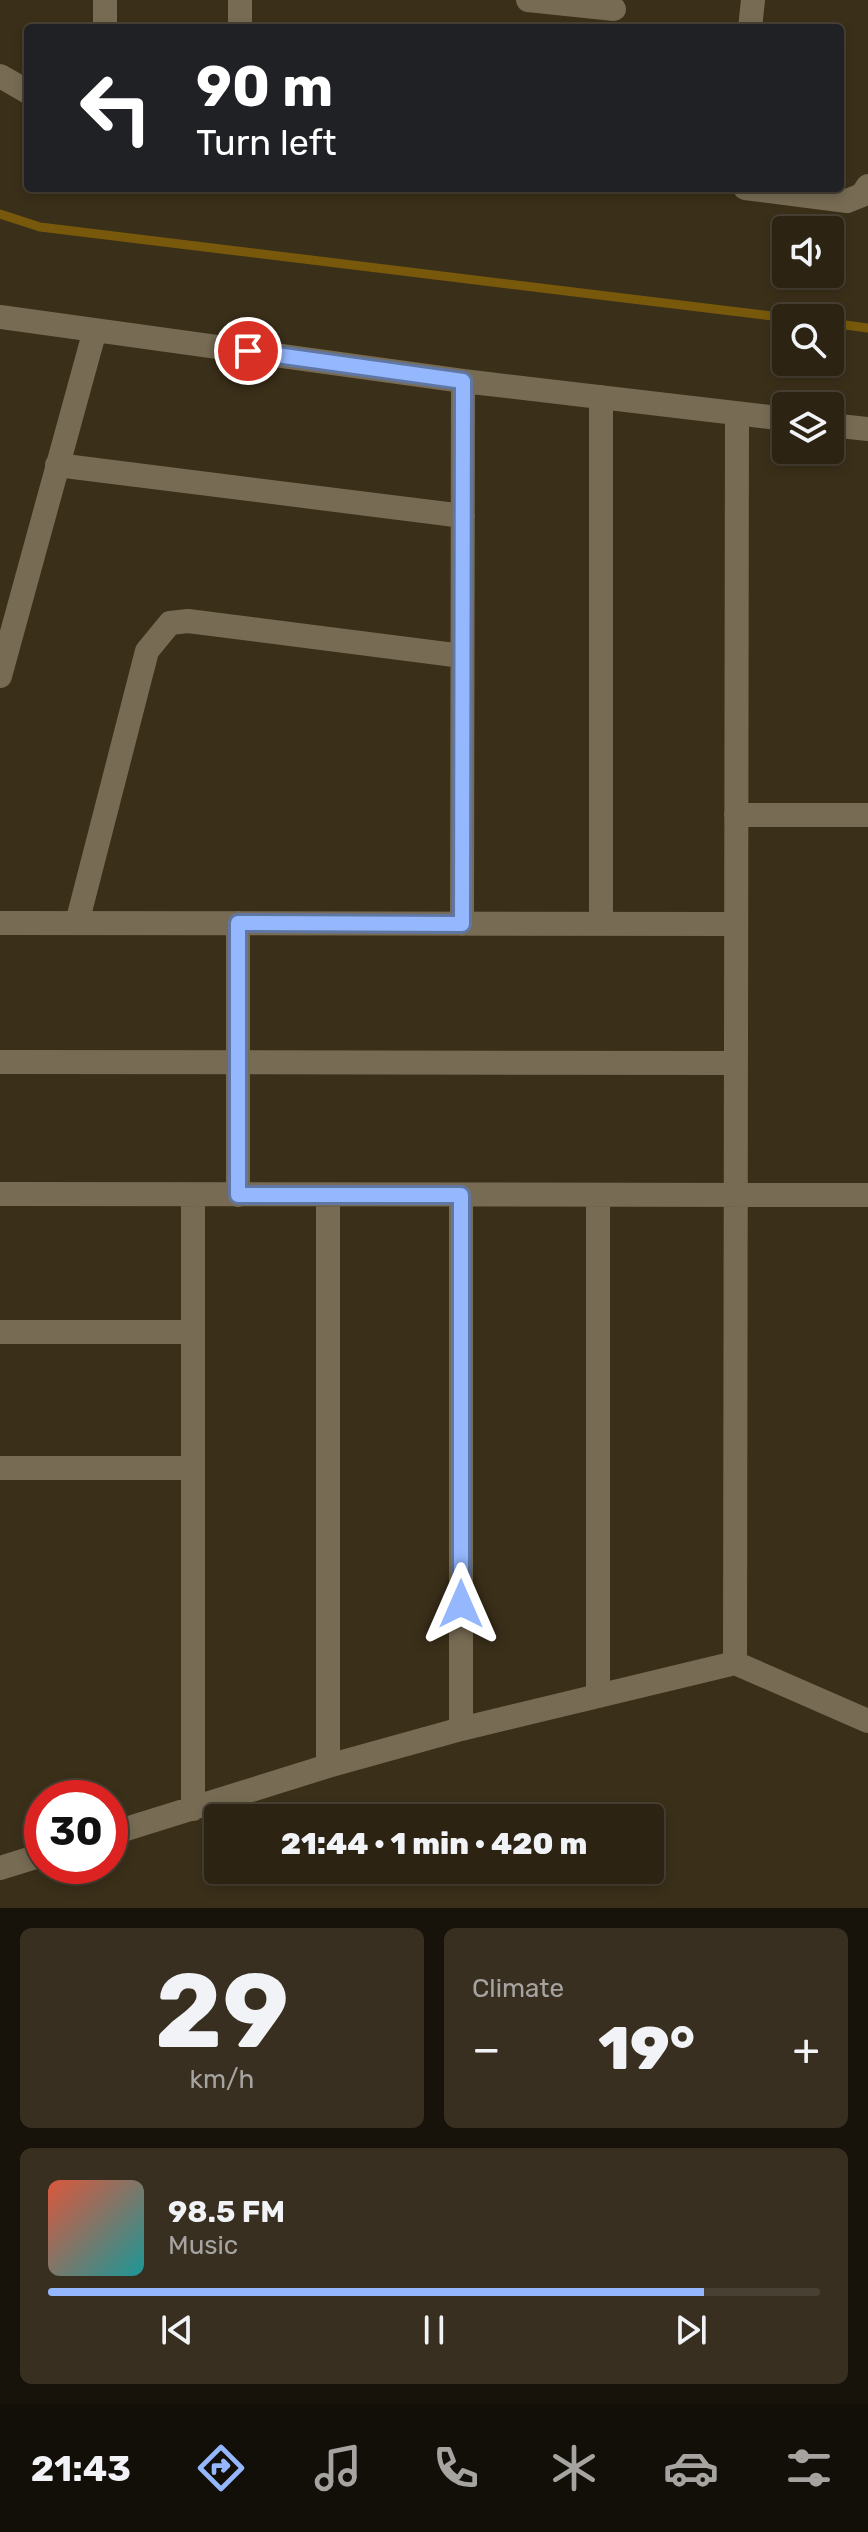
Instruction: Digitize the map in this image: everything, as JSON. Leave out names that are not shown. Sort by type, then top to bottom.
[{"type":"street","points":[[105,0],[105,24]]},
{"type":"street","points":[[240,0],[240,24]]},
{"type":"street","points":[[528,0],[614,12]]},
{"type":"street","points":[[750,24],[753,0]]},
{"type":"street","points":[[0,76],[24,90]]},
{"type":"street","points":[[776,192],[847,201],[862,195],[868,186]]},
{"type":"street","points":[[0,317],[463,381],[772,418]]},
{"type":"street","points":[[0,676],[95,330]]},
{"type":"street","points":[[462,924],[463,381]]},
{"type":"street","points":[[601,397],[601,924]]},
{"type":"street","points":[[735,1663],[737,414]]},
{"type":"street","points":[[844,426],[868,429]]},
{"type":"street","points":[[57,465],[463,516]]},
{"type":"street","points":[[77,923],[147,651],[170,623],[188,621],[462,656]]},
{"type":"street","points":[[736,815],[868,815]]},
{"type":"street","points":[[0,923],[736,924]]},
{"type":"street","points":[[238,923],[238,1195]]},
{"type":"street","points":[[0,1062],[736,1063]]},
{"type":"street","points":[[0,1194],[868,1195]]},
{"type":"street","points":[[193,1195],[193,1809]]},
{"type":"street","points":[[328,1195],[328,1766]]},
{"type":"street","points":[[461,1195],[461,1729]]},
{"type":"street","points":[[598,1195],[598,1695]]},
{"type":"street","points":[[0,1332],[193,1332]]},
{"type":"street","points":[[0,1468],[193,1468]]},
{"type":"street","points":[[128,1829],[328,1766],[461,1729],[735,1663],[868,1721]]},
{"type":"street","points":[[0,1868],[24,1861]]},
{"type":"waterway","points":[[0,214],[40,227],[772,316]]},
{"type":"waterway","points":[[844,325],[868,328]]},
{"type":"route","points":[[248,351],[463,381],[462,924],[238,923],[238,1195],[461,1195],[461,1604]]}]
